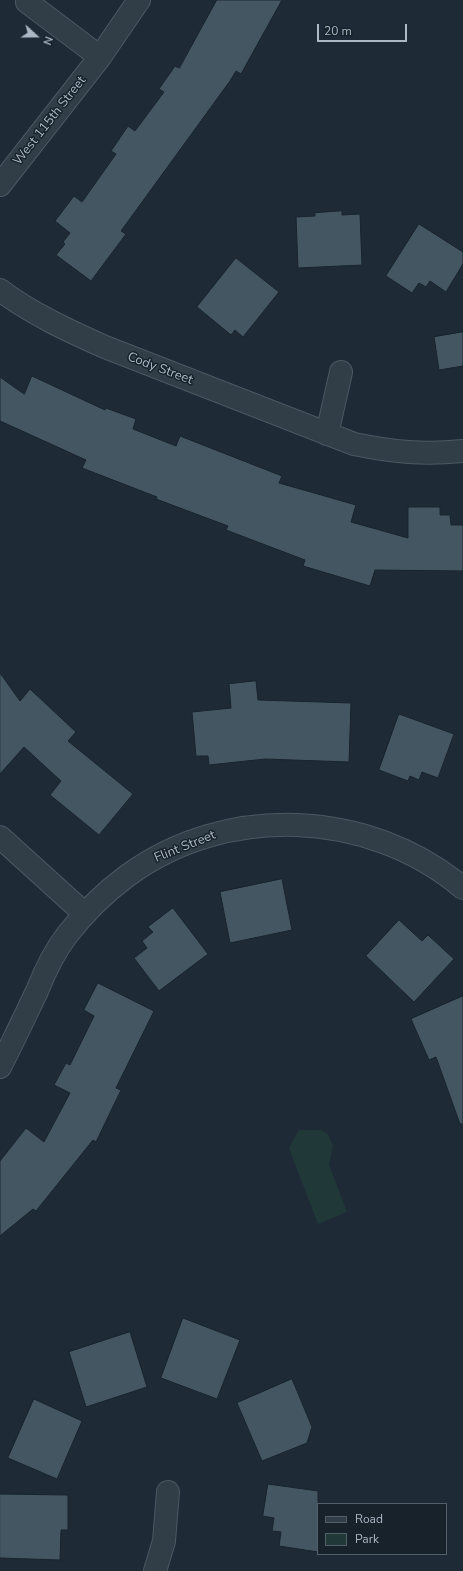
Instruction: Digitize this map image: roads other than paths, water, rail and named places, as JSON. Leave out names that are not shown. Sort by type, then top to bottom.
[{"type":"street","name":"West 115th Street","points":[[0,185],[100,57],[139,0]]},
{"type":"street","points":[[27,2],[100,57]]},
{"type":"street","name":"Cody Street","points":[[0,290],[37,314],[98,344],[354,444],[382,450],[410,453],[463,451]]},
{"type":"street","points":[[327,434],[340,372]]},
{"type":"street","name":"Flint Street","points":[[0,1067],[50,960],[66,936],[105,894],[127,876],[151,860],[177,847],[214,834],[234,829],[263,825],[291,824],[320,826],[348,831],[403,849],[428,863],[463,888]]},
{"type":"street","points":[[0,837],[85,914]]},
{"type":"street","points":[[155,1571],[164,1541],[168,1492]]}]
